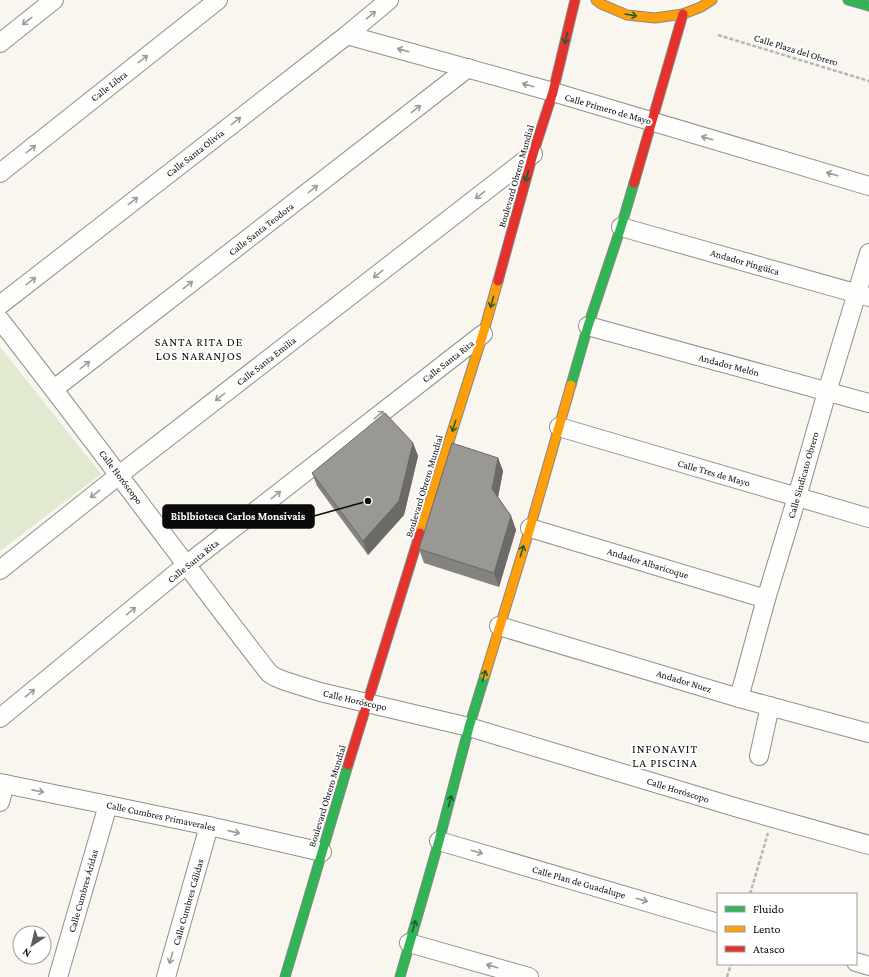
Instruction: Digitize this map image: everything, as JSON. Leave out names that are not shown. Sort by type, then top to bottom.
[{"type":"street","points":[[0,43],[54,0]]},
{"type":"street","name":"Calle Libra","points":[[0,173],[218,0]]},
{"type":"street","name":"Calle Santa Olivia","points":[[0,305],[347,35],[389,0]]},
{"type":"street","name":"Boulevard Obrero Mundial","points":[[285,977],[367,703],[483,334],[533,154],[552,92],[575,0]]},
{"type":"street","points":[[596,0],[601,4],[627,15],[655,18],[683,14],[701,7],[712,0]]},
{"type":"street","points":[[848,0],[869,6]]},
{"type":"street","points":[[400,977],[439,842],[469,727],[530,528],[588,326],[621,227],[683,14]]},
{"type":"street","name":"Calle Primero de Mayo","points":[[347,35],[552,92],[869,186]]},
{"type":"street","name":"Calle Santa Teodora","points":[[54,389],[468,68]]},
{"type":"street","name":"Calle Santa Emilia","points":[[0,570],[119,475],[533,154]]},
{"type":"street","name":"Andador Pingüica","points":[[621,227],[863,295]]},
{"type":"street","name":"Calle Sindicato Obrero","points":[[739,698],[766,598],[827,392],[863,295],[869,253]]},
{"type":"street","name":"Calle Horóscopo","points":[[0,320],[269,673],[275,677],[320,692],[469,727],[772,818],[869,845]]},
{"type":"street","name":"Andador Melón","points":[[588,326],[869,403]]},
{"type":"street","name":"Calle Santa Rita","points":[[0,718],[186,565],[483,334]]},
{"type":"street","name":"Calle Tres de Mayo","points":[[559,427],[869,518]]},
{"type":"street","name":"Andador Albaricoque","points":[[530,528],[766,598]]},
{"type":"street","name":"Andador Nuez","points":[[499,626],[739,698],[869,733]]},
{"type":"street","points":[[759,756],[770,706]]},
{"type":"street","points":[[0,802],[2,784]]},
{"type":"street","name":"Calle Cumbres Primaverales","points":[[2,784],[209,826],[322,852]]},
{"type":"street","name":"Calle Cumbres Áridas","points":[[58,977],[108,805]]},
{"type":"street","name":"Calle Cumbres Cálidas","points":[[166,977],[209,826]]},
{"type":"street","name":"Calle Plan de Guadalupe","points":[[439,842],[717,923]]},
{"type":"street","points":[[410,943],[529,977]]},
{"type":"street","points":[[857,962],[869,966]]},
{"type":"path","name":"Calle Plaza del Obrero","points":[[718,35],[869,81]]},
{"type":"path","points":[[750,893],[772,818]]},
{"type":"path","points":[[727,977],[731,965]]},
{"type":"green space","points":[[0,347],[101,474],[0,551]]},
{"type":"building","points":[[385,413],[413,443],[399,501],[363,541],[312,473]]},
{"type":"building","points":[[452,443],[498,458],[492,489],[511,516],[494,573],[419,549]]},
{"type":"traffic: fast","points":[[848,0],[869,6]]},
{"type":"traffic: fast","points":[[571,385],[588,326],[634,183]]},
{"type":"traffic: fast","points":[[400,977],[439,841],[469,727],[485,675]]},
{"type":"traffic: fast","points":[[285,977],[348,765]]},
{"type":"traffic: slow","points":[[596,0],[601,4],[627,15],[655,18],[683,14],[701,7],[712,0]]},
{"type":"traffic: slow","points":[[420,533],[483,334],[498,281]]},
{"type":"traffic: slow","points":[[485,675],[530,528],[571,385]]},
{"type":"traffic: jam","points":[[498,281],[533,154],[553,92],[575,0]]},
{"type":"traffic: jam","points":[[634,183],[683,14]]},
{"type":"traffic: jam","points":[[348,765],[420,533]]},
{"type":"place","name":"Biblbioteca Carlos Monsivais","points":[[368,501]]},
{"type":"district","name":"SANTA RITA DE LOS NARANJOS","points":[[199,349]]},
{"type":"district","name":"INFONAVIT LA PISCINA","points":[[665,756]]}]
